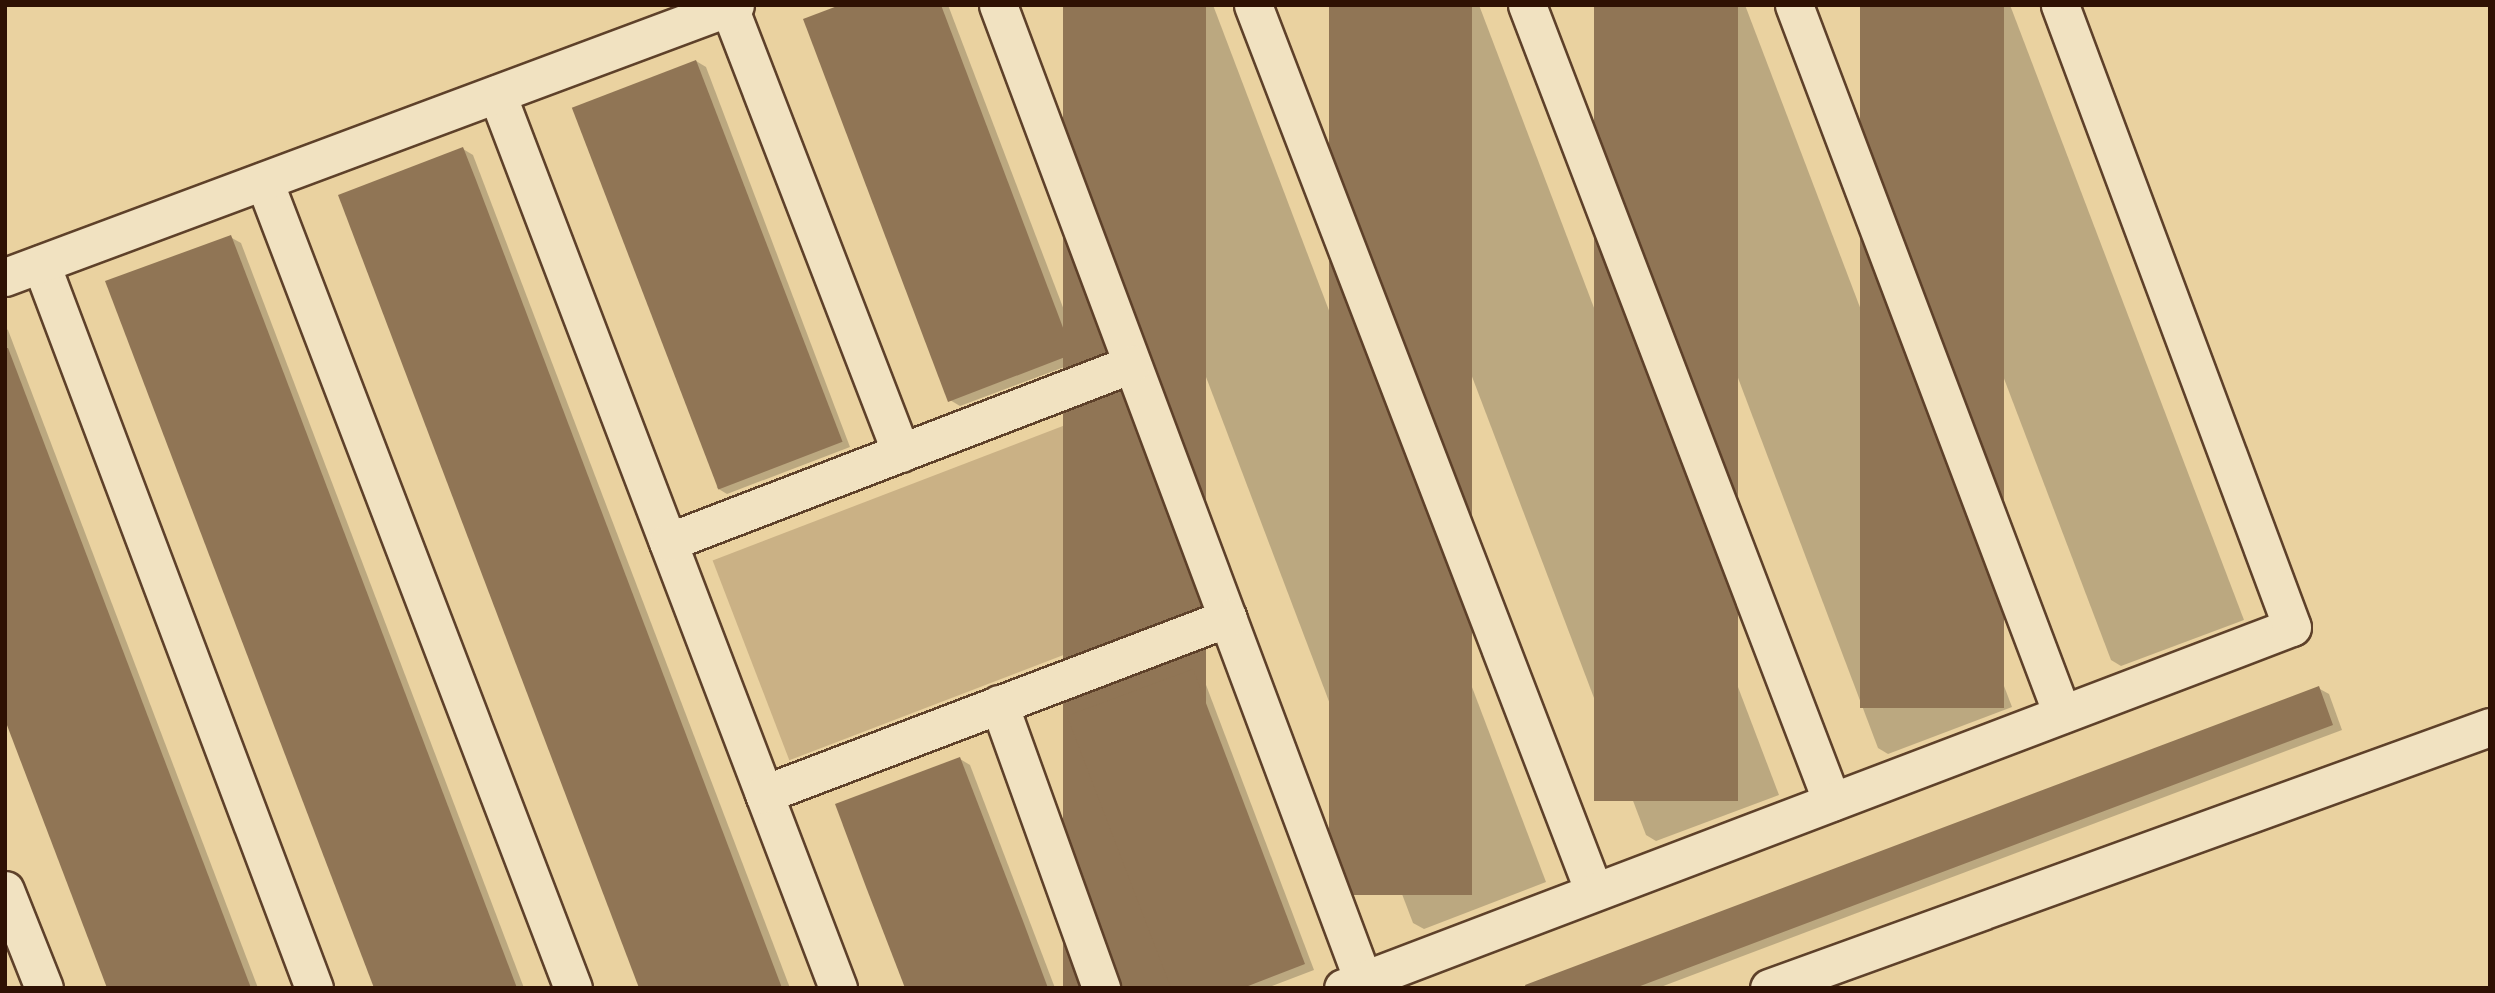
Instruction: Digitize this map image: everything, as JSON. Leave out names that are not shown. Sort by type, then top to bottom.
[{"type":"street","points":[[998,5],[1228,618],[1353,984],[2292,626],[2060,5]]},
{"type":"street","points":[[1253,5],[1594,892]]},
{"type":"street","points":[[1527,5],[1832,802]]},
{"type":"street","points":[[1794,5],[2062,714]]},
{"type":"street","points":[[5,277],[732,6],[901,453]]},
{"type":"street","points":[[497,94],[838,988]]},
{"type":"street","points":[[264,181],[573,988]]},
{"type":"street","points":[[41,264],[314,988]]},
{"type":"street","points":[[668,542],[1132,365]]},
{"type":"street","points":[[764,794],[1228,618]]},
{"type":"street","points":[[999,705],[1101,988]]},
{"type":"street","points":[[1769,988],[2490,727]]},
{"type":"street","points":[[5,890],[44,988]]},
{"type":"shaded area","points":[[1115,406],[1192,606],[789,760],[713,560]]},
{"type":"building","points":[[840,5],[941,5],[1073,354],[948,402],[803,19]]},
{"type":"building","points":[[1063,5],[1206,5],[1206,988],[1063,988]]},
{"type":"building","points":[[1329,5],[1472,5],[1472,895],[1329,895]]},
{"type":"building","points":[[1594,5],[1738,5],[1738,801],[1594,801]]},
{"type":"building","points":[[1860,5],[2004,5],[2004,708],[1860,708]]},
{"type":"building","points":[[696,60],[843,442],[718,489],[572,108]]},
{"type":"building","points":[[463,147],[782,988],[639,988],[338,195]]},
{"type":"building","points":[[231,235],[517,988],[374,988],[105,281]]},
{"type":"building","points":[[5,348],[8,348],[251,988],[107,988],[5,720]]},
{"type":"building","points":[[1193,669],[1305,964],[1243,988],[1171,988],[1067,716]]},
{"type":"building","points":[[2319,686],[2333,725],[1635,988],[1526,988],[1525,985]]},
{"type":"building","points":[[960,757],[1048,988],[905,988],[866,887],[835,804]]}]
